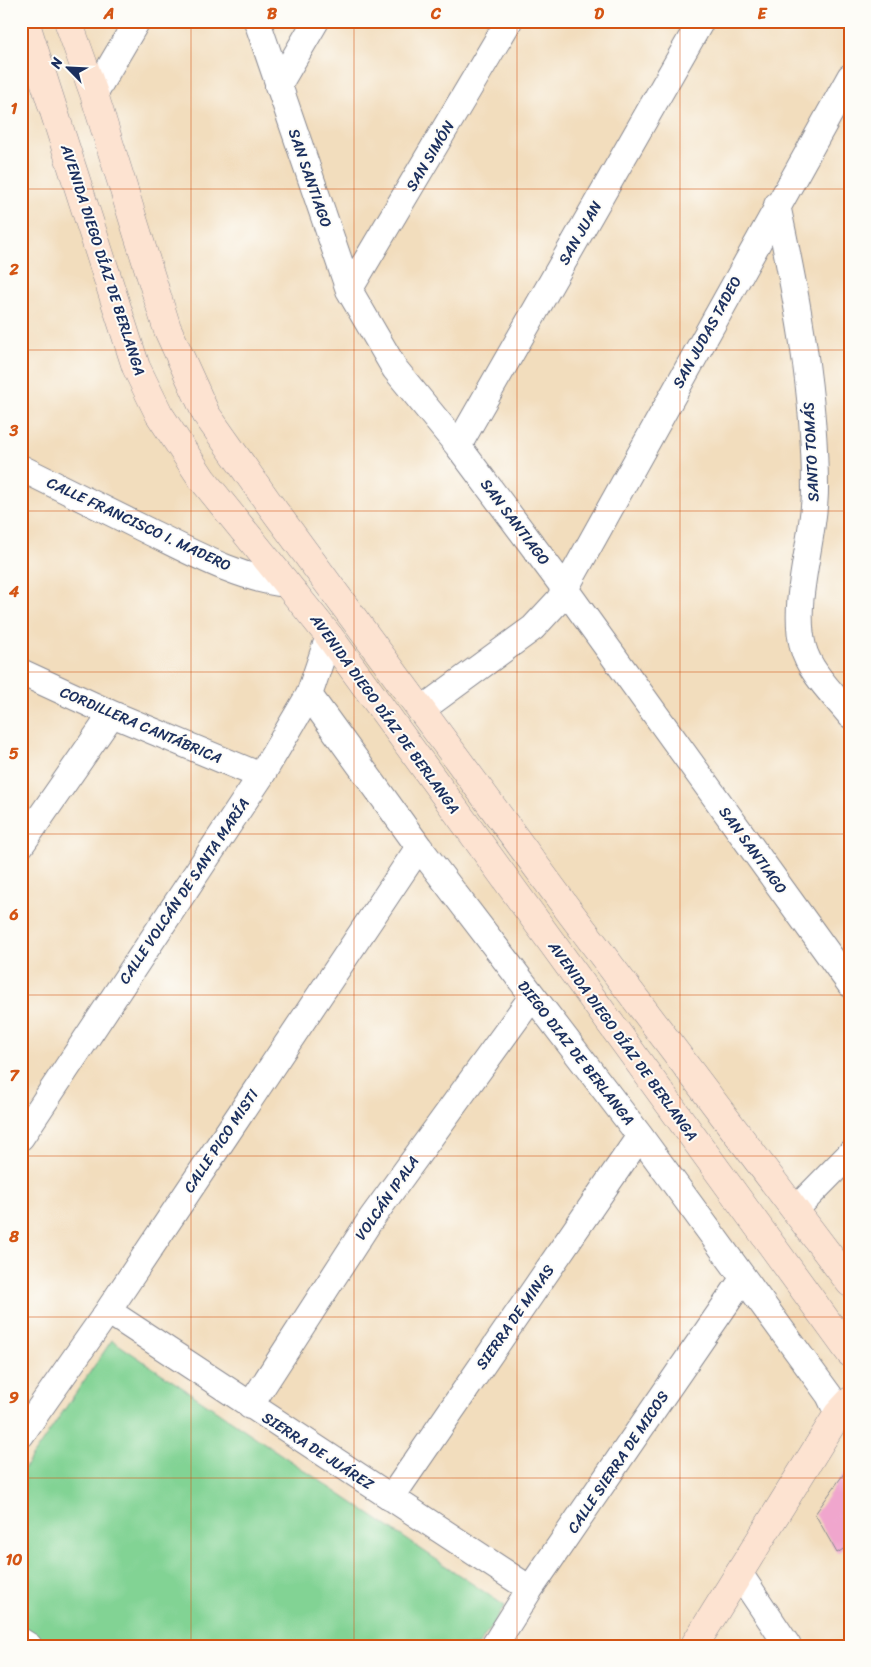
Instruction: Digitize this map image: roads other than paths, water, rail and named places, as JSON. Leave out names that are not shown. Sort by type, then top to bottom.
[{"type":"main road","name":"AVENIDA DIEGO DÍAZ DE BERLANGA","points":[[25,21],[136,367],[159,414],[202,479],[329,636],[850,1353]]},
{"type":"main road","name":"AVENIDA DIEGO DÍAZ DE BERLANGA","points":[[68,21],[94,94],[167,328],[206,414],[268,502],[563,903],[850,1283]]},
{"type":"main road","points":[[694,1646],[844,1408]]},
{"type":"street","points":[[94,94],[137,21]]},
{"type":"street","name":"SAN SANTIAGO","points":[[257,21],[349,290],[396,369],[458,446],[566,589],[850,984]]},
{"type":"street","points":[[278,86],[316,21]]},
{"type":"street","name":"SAN SIMÓN","points":[[349,290],[509,21]]},
{"type":"street","name":"SAN JUAN","points":[[458,446],[701,21]]},
{"type":"street","name":"SAN JUDAS TADEO","points":[[421,710],[533,628],[550,612],[566,589],[777,205],[850,77]]},
{"type":"street","name":"SANTO TOMÁS","points":[[777,205],[798,299],[814,446],[815,491],[800,620],[803,648],[814,668],[850,715]]},
{"type":"street","name":"CALLE FRANCISCO I. MADERO","points":[[21,468],[186,550],[241,572],[273,582],[287,584]]},
{"type":"street","name":"CALLE VOLCÁN DE SANTA MARÍA","points":[[21,1137],[261,776],[309,695],[329,636]]},
{"type":"street","name":"CORDILLERA CANTÁBRICA","points":[[21,672],[112,714],[261,776]]},
{"type":"street","name":"DIEGO DIAZ DE BERLANGA","points":[[309,695],[532,997],[640,1136],[828,1396],[844,1408]]},
{"type":"street","points":[[21,845],[112,714]]},
{"type":"street","name":"CALLE PICO MISTI","points":[[22,1433],[108,1311],[419,846]]},
{"type":"street","name":"VOLCÁN IPALA","points":[[250,1406],[371,1219],[532,997]]},
{"type":"street","name":"SIERRA DE MINAS","points":[[391,1498],[640,1136]]},
{"type":"street","points":[[795,1210],[850,1154]]},
{"type":"street","name":"CALLE SIERRA DE MICOS","points":[[494,1646],[530,1589],[743,1279]]},
{"type":"street","name":"SIERRA DE JUÁREZ","points":[[108,1311],[530,1589]]},
{"type":"street","points":[[739,1573],[788,1646]]},
{"type":"street","points":[[21,1640],[29,1646]]}]
